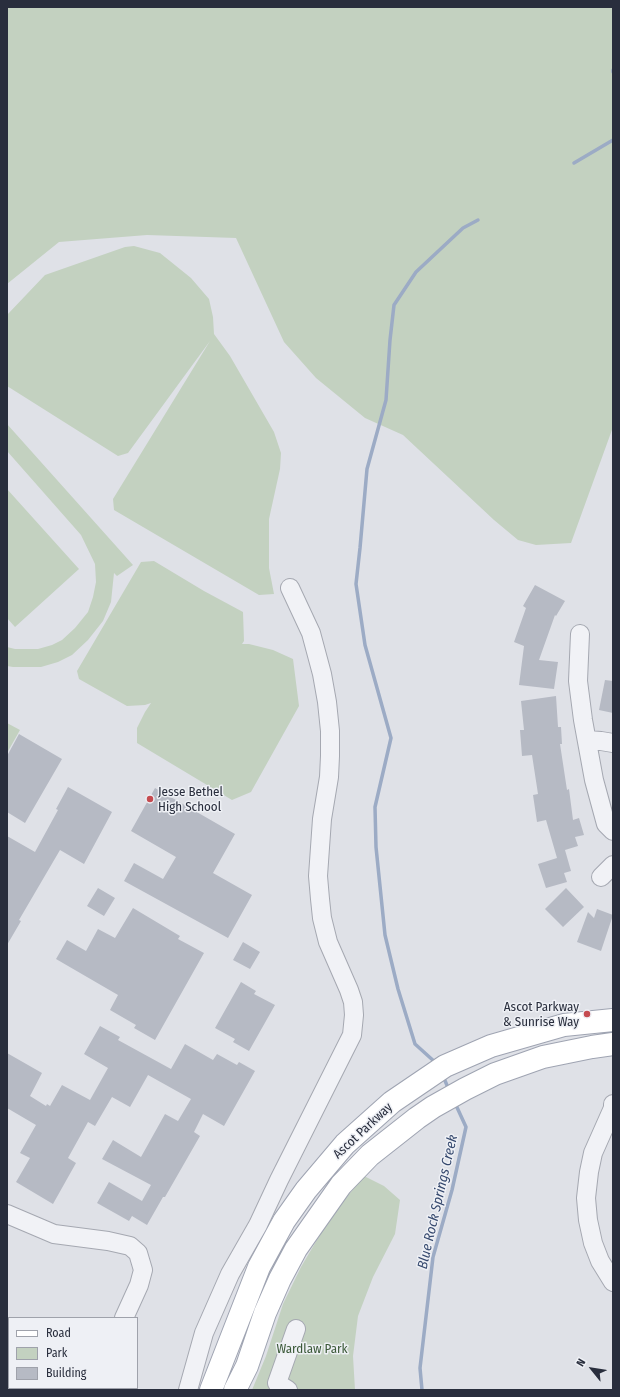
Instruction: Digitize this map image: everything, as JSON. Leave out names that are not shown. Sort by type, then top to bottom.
[{"type":"main road","name":"Ascot Parkway","points":[[211,1390],[259,1267],[284,1221],[306,1190],[345,1144],[392,1102],[445,1066],[491,1046],[564,1025],[613,1020]]},
{"type":"main road","name":"Ascot Parkway","points":[[235,1390],[247,1366],[265,1313],[280,1279],[296,1249],[341,1185],[370,1155],[417,1118],[465,1089],[495,1074],[543,1057],[613,1044]]},
{"type":"street","points":[[188,1390],[204,1333],[230,1274],[258,1225],[352,1034],[354,1015],[353,1002],[328,942],[322,918],[318,876],[322,819],[329,777],[330,731],[327,702],[322,674],[311,633],[290,588]]},
{"type":"street","points":[[580,634],[578,681],[587,740],[594,780],[606,824],[613,831]]},
{"type":"street","points":[[587,740],[601,740],[613,743]]},
{"type":"street","points":[[601,877],[613,865]]},
{"type":"street","points":[[612,1109],[592,1153],[588,1172],[586,1198],[588,1220],[593,1242],[600,1261],[613,1282]]},
{"type":"street","points":[[7,1214],[54,1234],[130,1246],[138,1253],[143,1270],[140,1285],[124,1317]]},
{"type":"street","points":[[279,1388],[296,1329]]},
{"type":"green space","points":[[7,7],[613,7],[613,427],[571,543],[536,545],[518,540],[494,520],[403,435],[365,418],[316,378],[284,342],[236,238],[147,235],[59,242],[7,284]]},
{"type":"green space","points":[[134,246],[160,253],[191,278],[209,299],[213,317],[214,334],[230,356],[274,432],[281,453],[280,469],[269,519],[269,568],[274,594],[259,595],[114,510],[113,499],[210,341],[128,453],[118,456],[7,386],[7,315],[45,275],[125,247]]},
{"type":"green space","points":[[7,424],[133,565],[117,576],[114,573],[111,602],[103,621],[88,640],[72,655],[58,662],[41,667],[7,666],[7,647],[15,649],[38,649],[62,640],[75,628],[88,612],[93,597],[96,582],[95,564],[81,535],[7,451]]},
{"type":"green space","points":[[7,489],[79,569],[15,627],[7,618]]},
{"type":"green space","points":[[154,561],[243,612],[244,641],[242,644],[249,644],[273,650],[293,659],[299,706],[251,792],[232,800],[137,743],[137,728],[151,703],[145,705],[127,706],[79,679],[77,671],[141,562]]},
{"type":"green space","points":[[7,723],[20,730],[7,753]]},
{"type":"green space","name":"Wardlaw Park","points":[[364,1176],[384,1186],[400,1200],[395,1234],[373,1277],[358,1316],[353,1356],[355,1390],[252,1390],[266,1356],[283,1304],[301,1267],[331,1216]]},
{"type":"building","points":[[535,585],[565,601],[556,616],[555,615],[539,660],[558,662],[554,689],[519,685],[524,646],[514,642],[526,608],[523,606]]},
{"type":"building","points":[[605,680],[613,681],[613,713],[599,710]]},
{"type":"building","points":[[556,696],[558,727],[561,727],[562,744],[560,744],[567,790],[569,789],[573,820],[579,818],[584,835],[575,837],[578,846],[565,850],[571,871],[564,873],[567,882],[546,888],[538,864],[557,858],[546,820],[537,822],[533,795],[538,794],[532,755],[522,756],[520,730],[524,730],[521,701]]},
{"type":"building","points":[[19,734],[62,759],[25,823],[7,812],[7,756]]},
{"type":"building","points":[[68,787],[112,812],[84,864],[60,850],[19,920],[21,921],[7,945],[7,836],[35,852],[58,810],[56,809]]},
{"type":"building","points":[[155,788],[235,834],[213,873],[252,895],[228,938],[124,881],[134,863],[163,879],[176,857],[131,831]]},
{"type":"building","points":[[98,888],[115,898],[104,916],[87,906]]},
{"type":"building","points":[[566,888],[584,907],[563,927],[545,909]]},
{"type":"building","points":[[133,908],[180,936],[178,939],[204,953],[155,1040],[134,1028],[136,1025],[110,1010],[118,995],[56,959],[67,940],[86,951],[98,929],[115,938]]},
{"type":"building","points":[[597,909],[613,915],[601,951],[577,942],[588,912],[594,918]]},
{"type":"building","points":[[243,942],[260,952],[250,969],[233,960]]},
{"type":"building","points":[[241,982],[256,991],[254,994],[275,1005],[249,1051],[233,1042],[235,1039],[215,1028]]},
{"type":"building","points":[[100,1026],[120,1037],[118,1040],[171,1069],[185,1044],[213,1060],[217,1054],[237,1065],[239,1062],[255,1071],[224,1126],[203,1114],[194,1132],[200,1136],[147,1225],[132,1216],[129,1221],[97,1203],[109,1182],[142,1201],[151,1185],[102,1159],[113,1140],[141,1157],[165,1114],[178,1121],[191,1099],[148,1075],[130,1107],[112,1097],[95,1126],[88,1122],[68,1158],[76,1163],[53,1204],[16,1182],[30,1158],[20,1153],[36,1125],[7,1108],[7,1053],[42,1073],[30,1096],[46,1106],[47,1104],[50,1106],[62,1085],[90,1100],[108,1068],[84,1054]]},
{"type":"waterway","name":"Blue Rock Springs Creek","points":[[574,163],[613,140]]},
{"type":"waterway","name":"Blue Rock Springs Creek","points":[[436,1063],[415,1044],[398,989],[385,935],[376,847],[375,807],[391,738],[365,645],[356,584],[367,469],[386,400],[394,305],[416,272],[463,228],[478,220]]},
{"type":"waterway","name":"Blue Rock Springs Creek","points":[[443,1076],[449,1090]]},
{"type":"waterway","name":"Blue Rock Springs Creek","points":[[422,1390],[420,1368],[433,1257],[452,1190],[466,1127],[455,1103]]},
{"type":"place","name":"Jesse Bethel High School","points":[[150,799]]},
{"type":"place","name":"Ascot Parkway & Sunrise Way","points":[[587,1014]]}]
